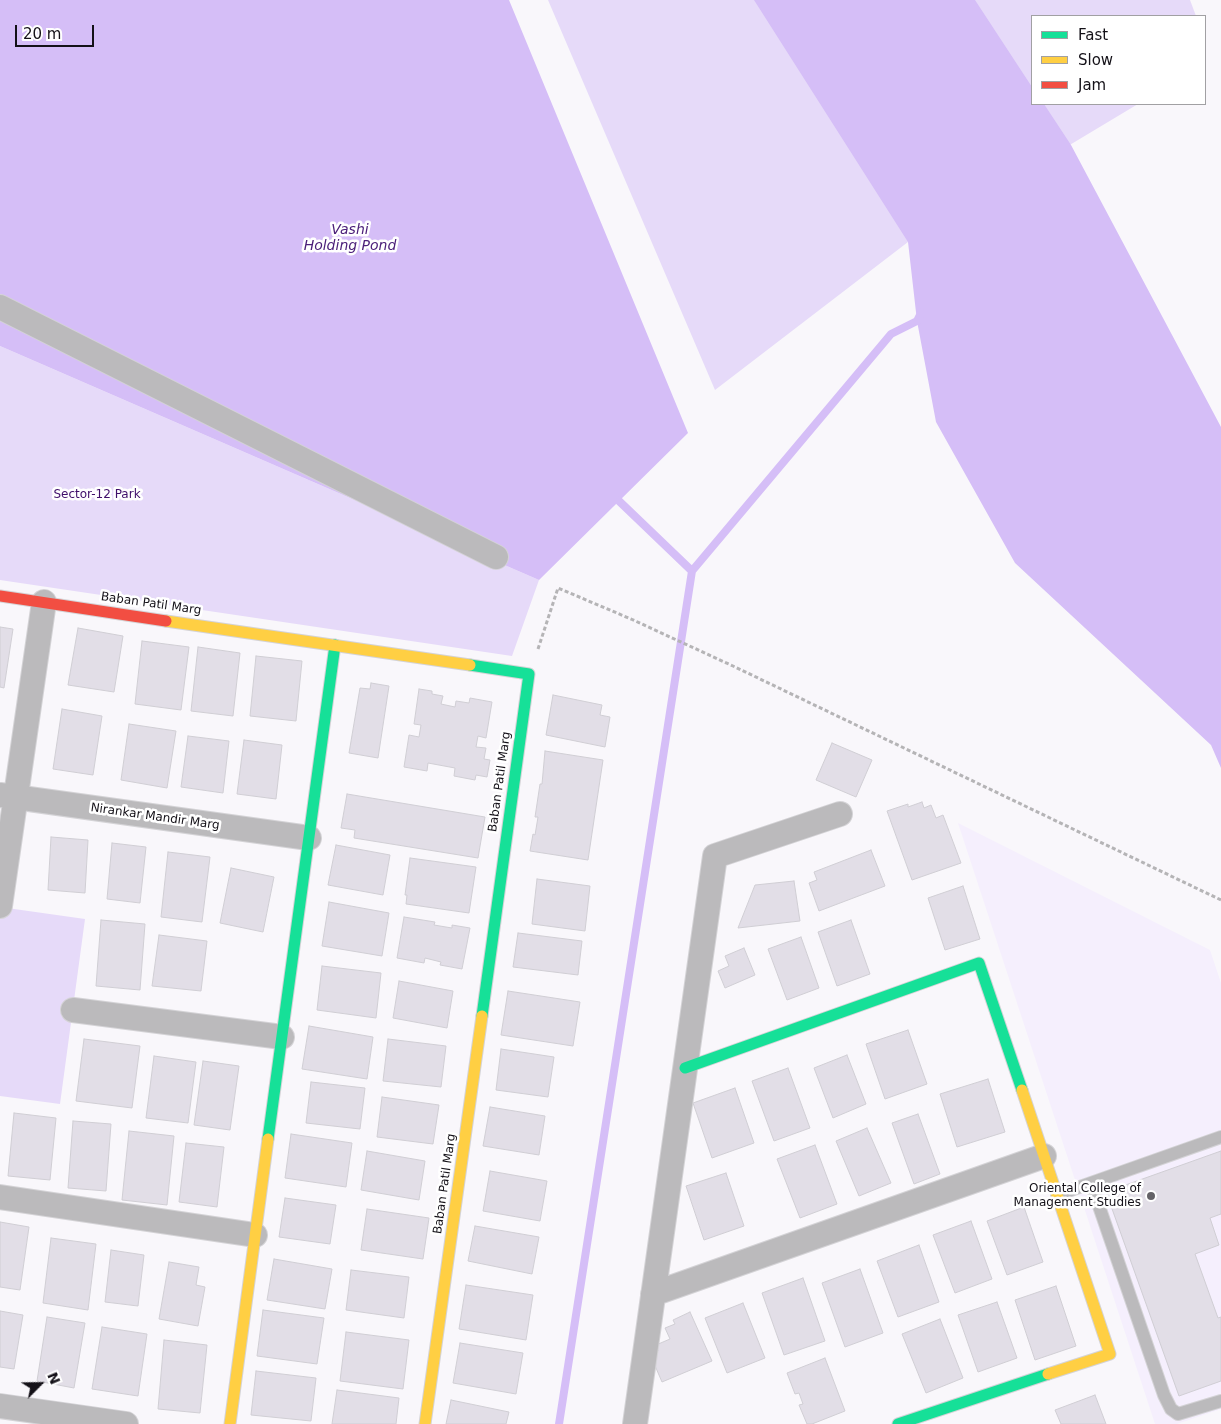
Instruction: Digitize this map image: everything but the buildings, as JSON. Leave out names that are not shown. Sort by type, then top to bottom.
[{"type":"street","points":[[0,307],[496,557]]},
{"type":"street","name":"Baban Patil Marg","points":[[0,596],[529,674],[425,1424]]},
{"type":"street","points":[[0,906],[8,796],[44,602]]},
{"type":"street","points":[[230,1424],[335,646]]},
{"type":"street","name":"Nirankar Mandir Marg","points":[[8,796],[309,838]]},
{"type":"street","points":[[635,1424],[714,856],[840,814]]},
{"type":"street","points":[[685,1068],[979,963],[1110,1354],[898,1424]]},
{"type":"street","points":[[73,1010],[282,1037]]},
{"type":"street","points":[[653,1294],[1044,1156]]},
{"type":"street","points":[[0,1197],[256,1235]]},
{"type":"street","points":[[0,1406],[126,1424]]},
{"type":"lane","points":[[1057,1195],[1221,1137]]},
{"type":"lane","points":[[1091,1183],[1164,1395],[1171,1409],[1178,1414],[1221,1401]]},
{"type":"path","points":[[529,674],[558,588],[733,666],[1221,900]]},
{"type":"shaded area","name":"Oriental College of Management Studies","points":[[958,823],[1210,950],[1221,983],[1221,1409],[1177,1424],[1155,1424]]},
{"type":"green space","points":[[548,0],[1190,0],[1196,15],[1031,15],[1031,105],[1136,105],[908,242],[715,390]]},
{"type":"green space","name":"Sector-12 Park","points":[[0,346],[539,580],[512,656],[0,580]]},
{"type":"green space","points":[[0,907],[85,919],[60,1104],[0,1096]]},
{"type":"water","name":"Vashi Holding Pond","points":[[0,0],[509,0],[688,433],[539,580],[0,346]]},
{"type":"water","points":[[754,0],[975,0],[1031,85],[1031,105],[1045,105],[1071,145],[1221,427],[1221,768],[1211,745],[1015,563],[936,422],[917,321],[908,242]]},
{"type":"waterway","points":[[559,1424],[692,571],[891,334],[917,321],[921,313]]},
{"type":"waterway","points":[[619,501],[692,571]]},
{"type":"traffic: fast","points":[[268,1139],[335,645]]},
{"type":"traffic: fast","points":[[470,665],[529,674],[482,1016]]},
{"type":"traffic: fast","points":[[685,1068],[979,963],[1022,1090]]},
{"type":"traffic: fast","points":[[898,1424],[1048,1374]]},
{"type":"traffic: slow","points":[[166,621],[470,665]]},
{"type":"traffic: slow","points":[[425,1424],[482,1016]]},
{"type":"traffic: slow","points":[[1022,1090],[1110,1354],[1048,1374]]},
{"type":"traffic: slow","points":[[230,1424],[268,1139]]},
{"type":"traffic: jam","points":[[0,596],[166,621]]},
{"type":"place","name":"Oriental College of Management Studies","points":[[1151,1196]]}]
